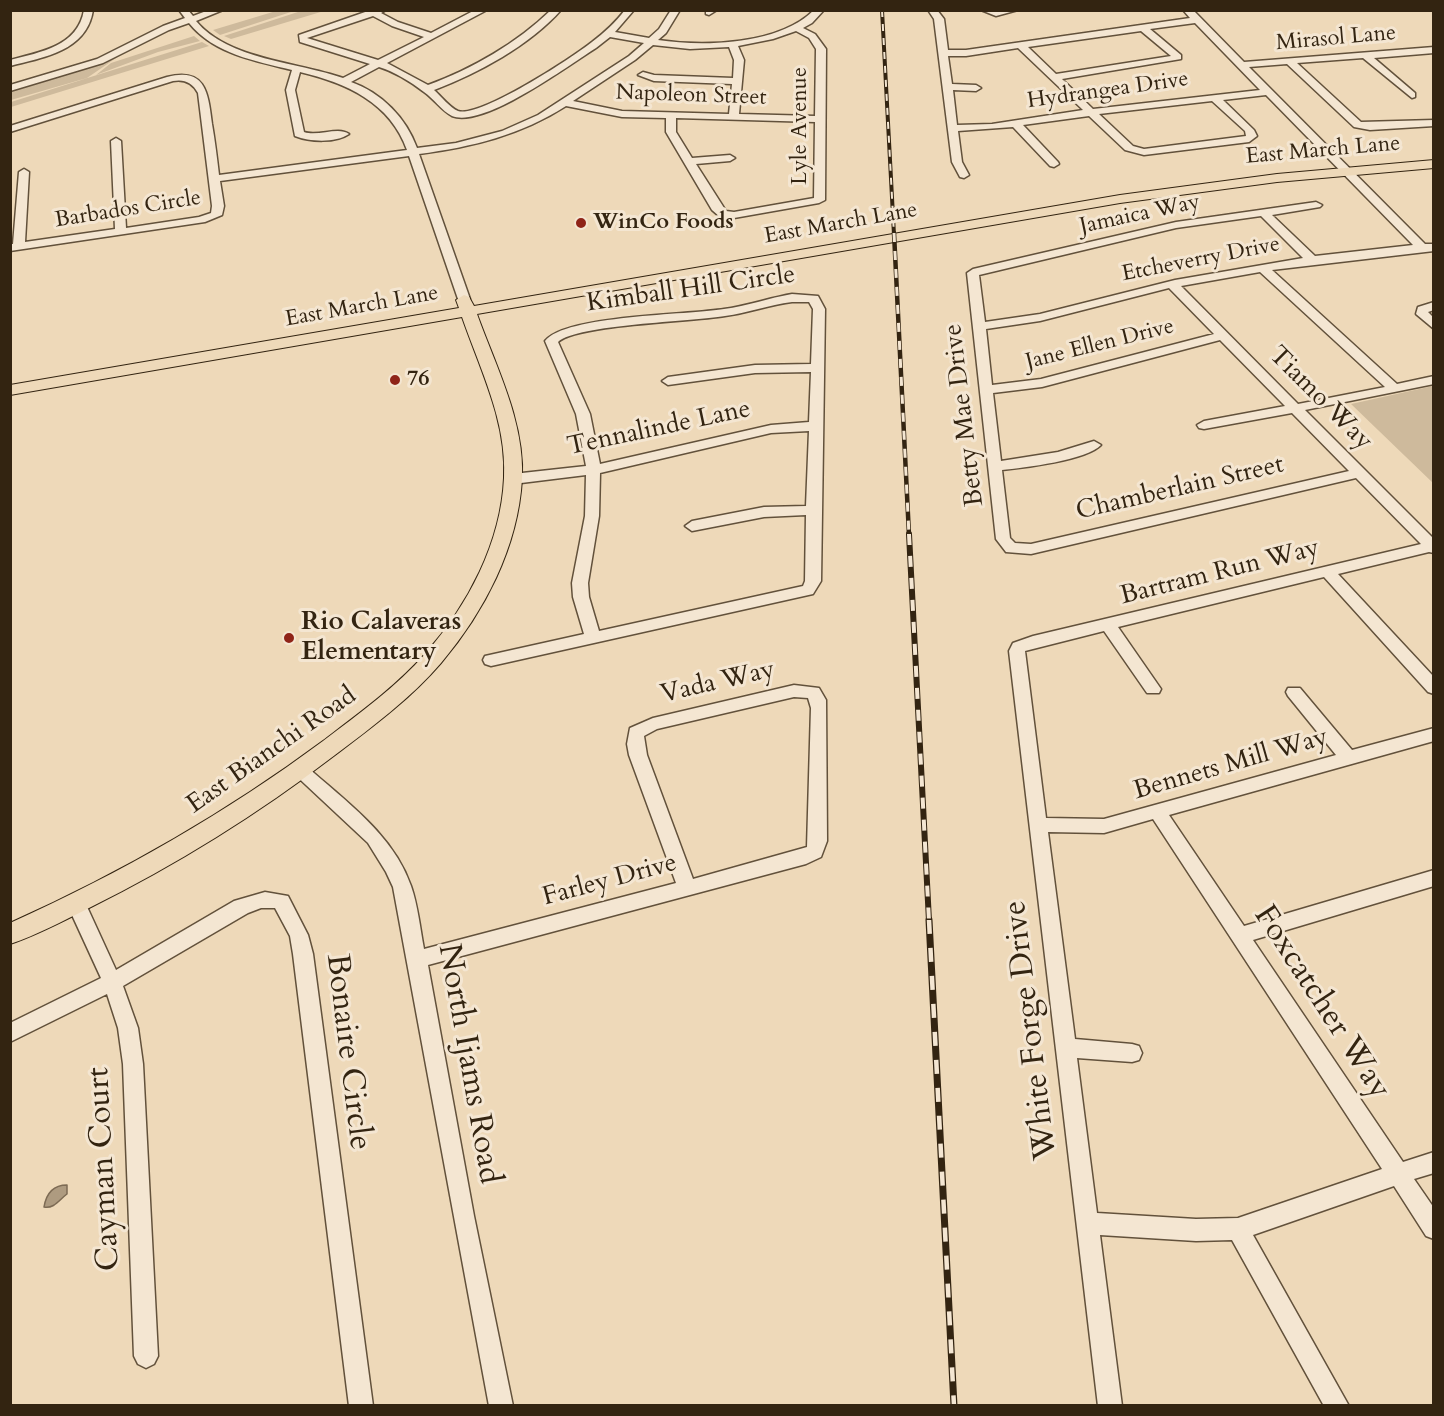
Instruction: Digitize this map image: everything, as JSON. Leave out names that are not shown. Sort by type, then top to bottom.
[{"type":"main road","name":"East March Lane","points":[[10,376],[466,306],[1120,199],[1339,165],[1434,153]]},
{"type":"main road","name":"East March Lane","points":[[1339,165],[1434,164]]},
{"type":"main road","name":"East March Lane","points":[[10,390],[466,306]]},
{"type":"main road","name":"East Bianchi Road","points":[[10,934],[76,904],[189,842],[300,771],[392,700],[423,669],[460,622],[480,591],[504,535],[510,513],[514,460],[506,420],[466,306]]},
{"type":"street","points":[[10,88],[42,66],[54,63],[68,44],[82,34],[89,24],[89,10]]},
{"type":"street","points":[[10,63],[42,66],[116,55],[186,15],[219,10]]},
{"type":"street","points":[[345,81],[483,10]]},
{"type":"street","points":[[427,89],[454,78],[529,33],[557,10]]},
{"type":"street","points":[[433,37],[395,24],[378,12],[302,37],[308,42],[380,64],[405,75],[427,89],[457,114],[474,114],[500,104],[611,32],[630,10]]},
{"type":"street","name":"Barbados Circle","points":[[214,179],[466,144],[506,133],[531,123],[632,58],[654,39],[676,10]]},
{"type":"street","points":[[611,32],[705,46],[732,43],[797,28],[812,19],[820,10]]},
{"type":"street","points":[[932,10],[939,19],[957,162],[964,175]]},
{"type":"street","points":[[988,11],[1014,10]]},
{"type":"street","points":[[1187,10],[1339,165],[1428,247]]},
{"type":"street","points":[[186,15],[201,34],[220,45],[345,81],[370,94],[389,109],[402,124],[466,306]]},
{"type":"street","points":[[944,53],[966,53],[1196,20]]},
{"type":"street","points":[[1055,77],[1176,58],[1176,54],[1142,27]]},
{"type":"street","name":"Lyle Avenue","points":[[688,162],[723,214],[734,215],[819,200],[821,49],[812,36],[797,28]]},
{"type":"street","points":[[732,43],[739,60],[734,117]]},
{"type":"street","points":[[1020,45],[1135,151],[1144,152],[1243,140],[1252,136],[1249,130],[1214,97]]},
{"type":"street","name":"Mirasol Lane","points":[[1241,65],[1291,63],[1434,50]]},
{"type":"street","points":[[1366,56],[1412,95]]},
{"type":"street","points":[[1291,63],[1351,120],[1362,126],[1434,123]]},
{"type":"street","points":[[299,67],[292,75],[289,84],[299,134],[310,138],[344,134]]},
{"type":"street","points":[[644,75],[654,78],[737,81]]},
{"type":"street","name":"Barbados Circle","points":[[10,129],[170,79],[189,78],[203,93],[218,206],[216,214],[201,220],[15,247]]},
{"type":"street","points":[[947,87],[976,88]]},
{"type":"street","name":"Hydrangea Drive","points":[[954,128],[992,127],[1092,112],[1268,92]]},
{"type":"street","name":"Napoleon Street","points":[[564,102],[611,113],[819,119]]},
{"type":"street","points":[[671,116],[672,132],[688,162],[730,158]]},
{"type":"street","points":[[1016,123],[1054,164]]},
{"type":"street","points":[[116,141],[121,232]]},
{"type":"street","points":[[15,247],[24,172]]},
{"type":"street","name":"Jamaica Way","points":[[973,273],[1143,232],[1316,205]]},
{"type":"street","points":[[1263,212],[1313,261]]},
{"type":"street","name":"Etcheverry Drive","points":[[979,326],[1013,322],[1173,285],[1313,261],[1428,247]]},
{"type":"street","points":[[1264,269],[1394,388]]},
{"type":"street","name":"Betty Mae Drive","points":[[973,273],[1004,539],[1011,548]]},
{"type":"street","name":"Tiamo Way","points":[[1173,285],[1433,547]]},
{"type":"street","name":"Kimball Hill Circle","points":[[807,297],[814,299],[818,303],[815,426],[813,581],[808,590],[593,638],[581,597],[580,583],[592,516],[594,470],[583,414],[551,340],[558,334],[640,321],[724,313],[807,297]]},
{"type":"street","points":[[1434,306],[1422,310],[1422,314],[1434,325]]},
{"type":"street","name":"Jane Ellen Drive","points":[[986,389],[1034,385],[1223,335]]},
{"type":"street","points":[[668,381],[755,369],[816,368]]},
{"type":"street","points":[[1204,425],[1434,380]]},
{"type":"street","name":"Tennalinde Lane","points":[[513,478],[594,470],[771,429],[815,426]]},
{"type":"street","points":[[996,466],[1021,464],[1080,451],[1094,445]]},
{"type":"street","name":"Chamberlain Street","points":[[1011,548],[1031,549],[1359,473]]},
{"type":"street","points":[[692,526],[764,512],[813,510]]},
{"type":"street","name":"Bartram Run Way","points":[[1019,647],[1433,547]]},
{"type":"street","points":[[1328,572],[1434,688]]},
{"type":"street","points":[[1108,625],[1153,689]]},
{"type":"street","points":[[491,660],[593,638]]},
{"type":"street","name":"White Forge Drive","points":[[1019,647],[1016,654],[1110,1406]]},
{"type":"street","name":"Vada Way","points":[[687,887],[635,744],[636,733],[652,724],[794,691],[813,692],[818,700],[819,708],[818,841],[815,852]]},
{"type":"street","points":[[1294,692],[1349,758]]},
{"type":"street","name":"Bennets Mill Way","points":[[1039,825],[1104,826],[1434,734]]},
{"type":"street","name":"North Ijams Road","points":[[300,771],[374,838],[384,851],[402,887],[501,1406]]},
{"type":"street","name":"Foxcatcher Way","points":[[1158,812],[1434,1228]]},
{"type":"street","name":"Farley Drive","points":[[417,959],[815,852]]},
{"type":"street","points":[[1240,935],[1434,878]]},
{"type":"street","name":"Bonaire Circle","points":[[10,1033],[111,982],[254,901],[269,898],[281,902],[298,935],[303,954],[361,1406]]},
{"type":"street","points":[[76,904],[111,982]]},
{"type":"street","name":"Cayman Court","points":[[111,982],[128,1028],[133,1064],[146,1356]]},
{"type":"street","points":[[1065,1048],[1132,1053]]},
{"type":"street","points":[[1087,1223],[1196,1230],[1238,1229],[1434,1162]]},
{"type":"street","points":[[1238,1229],[1337,1406]]},
{"type":"shaded area","points":[[276,11],[294,11],[220,35],[213,30]]},
{"type":"shaded area","points":[[301,11],[324,11],[231,39],[224,36]]},
{"type":"shaded area","points":[[194,36],[200,41],[158,52],[96,75],[111,63]]},
{"type":"shaded area","points":[[202,42],[209,46],[11,107],[11,102]]},
{"type":"shaded area","points":[[119,56],[87,78],[11,100],[10,90]]},
{"type":"shaded area","points":[[1434,386],[1433,483],[1351,404]]},
{"type":"shaded area","points":[[67,1185],[67,1194],[54,1205],[44,1207],[46,1198],[54,1189]]},
{"type":"railway","points":[[882,10],[894,235]]},
{"type":"railway","points":[[894,233],[909,535]]},
{"type":"railway","points":[[909,534],[929,921]]},
{"type":"railway","points":[[929,920],[954,1406]]},
{"type":"place","name":"WinCo Foods","points":[[581,223]]},
{"type":"place","name":"76","points":[[395,380]]},
{"type":"place","name":"Rio Calaveras Elementary","points":[[289,638]]}]
